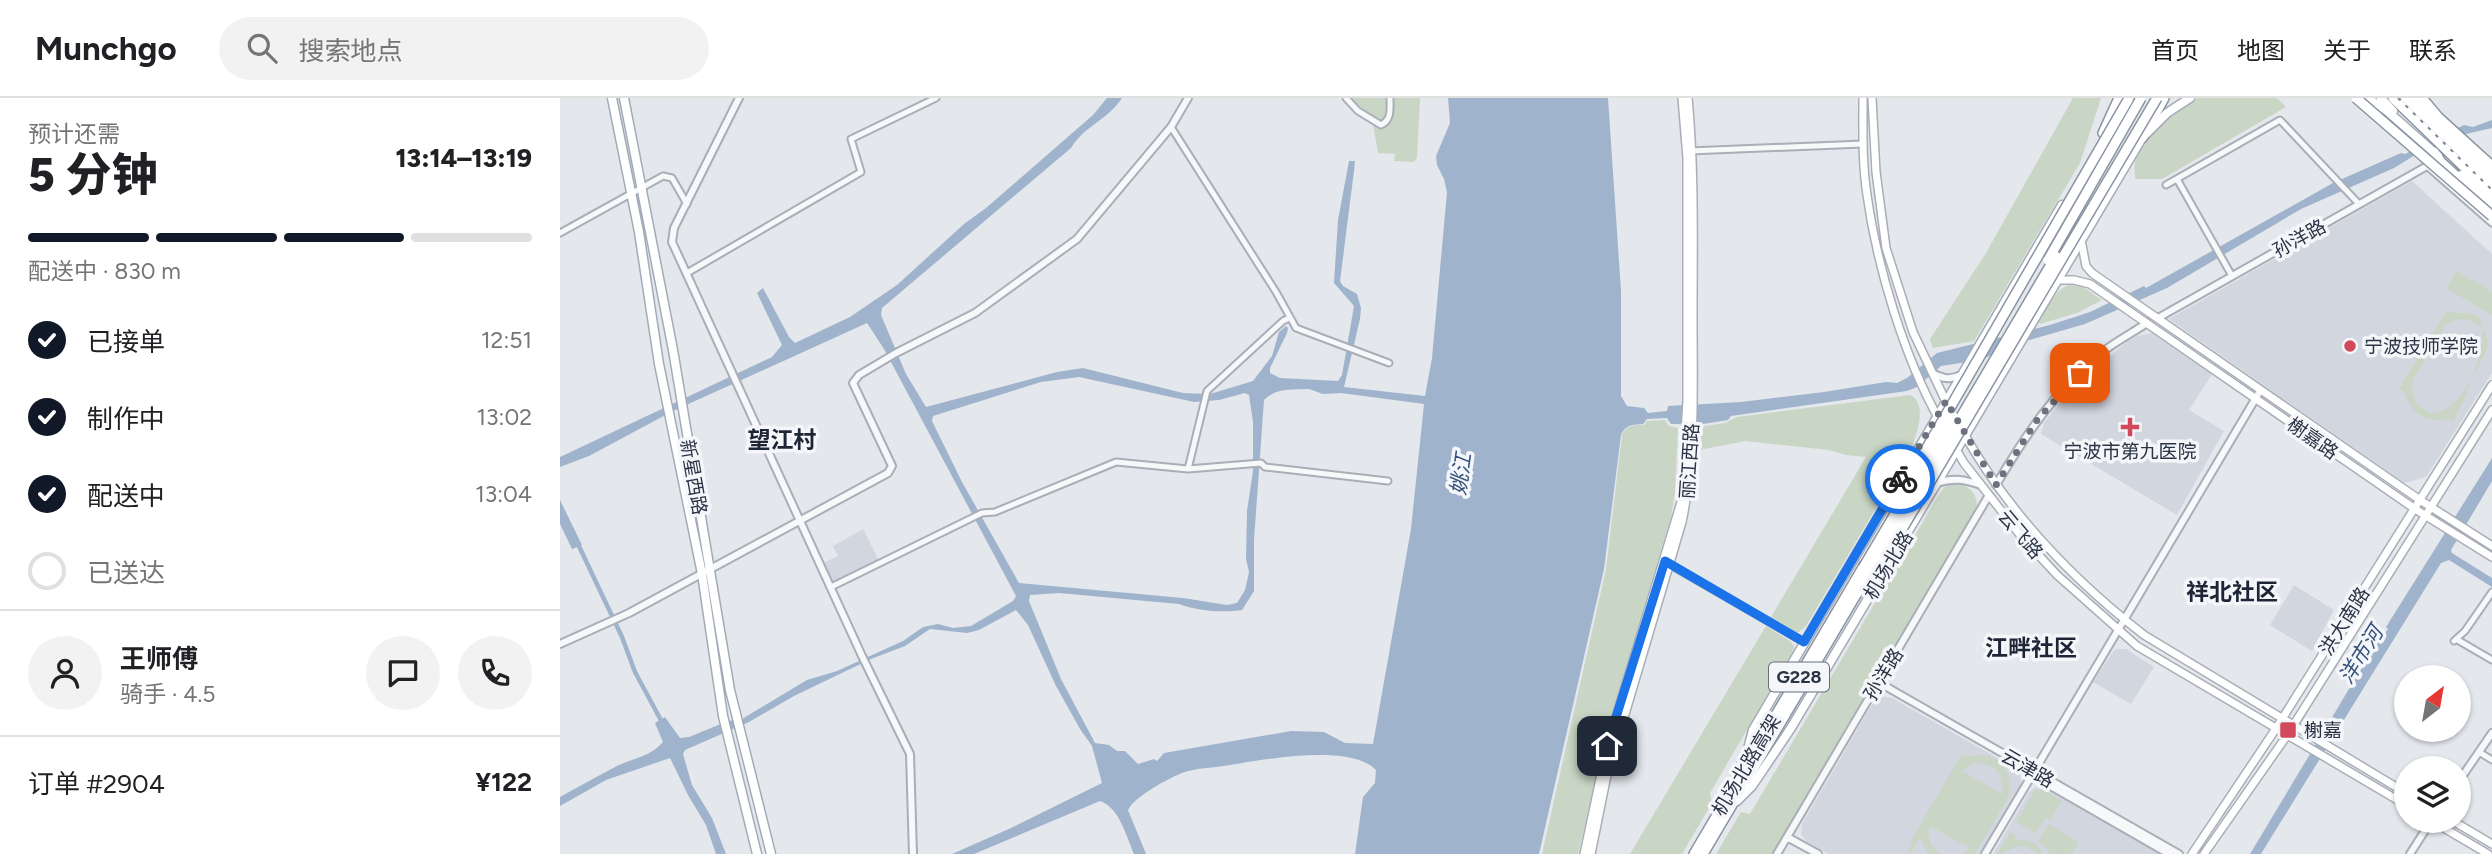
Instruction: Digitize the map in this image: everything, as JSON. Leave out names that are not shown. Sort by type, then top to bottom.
[{"type":"highway","points":[[1869,571],[1877,537],[2126,98]]},
{"type":"highway","points":[[2103,133],[2126,98]]},
{"type":"highway","name":"机场北路","points":[[1869,571],[2141,98]]},
{"type":"highway","name":"机场北路","points":[[1869,571],[2151,98]]},
{"type":"highway","points":[[1869,571],[2157,98]]},
{"type":"highway","points":[[2142,138],[2164,98]]},
{"type":"highway","points":[[2356,98],[2492,216]]},
{"type":"highway","points":[[2393,98],[2492,194]]},
{"type":"highway","points":[[2402,98],[2492,180]]},
{"type":"highway","points":[[2411,98],[2492,180]]},
{"type":"highway","points":[[2422,98],[2438,117],[2492,166]]},
{"type":"highway","name":"G228","points":[[2103,133],[2112,100]]},
{"type":"highway","points":[[2434,152],[2441,162],[2492,209]]},
{"type":"highway","name":"机场北路高架","points":[[1703,854],[1869,571]]},
{"type":"highway","name":"机场北路高架","points":[[1694,854],[1733,786],[1869,571]]},
{"type":"main road","name":"新星西路","points":[[612,98],[631,192],[659,364],[702,574],[723,716],[757,854]]},
{"type":"main road","name":"新星西路","points":[[624,98],[673,350],[730,690],[771,854]]},
{"type":"main road","points":[[1682,98],[1689,151]]},
{"type":"main road","name":"丽江西路","points":[[1584,854],[1607,746],[1682,522],[1690,484],[1688,98]]},
{"type":"main road","name":"云飞路","points":[[1863,98],[1867,195],[1881,261],[1905,344],[1937,416],[1956,450],[1981,485],[2021,536],[2057,575],[2137,646],[2394,798]]},
{"type":"main road","name":"云飞路","points":[[1872,98],[1876,172],[1886,248],[1913,332],[1923,354],[1946,401],[1996,485],[2063,566],[2144,635],[2394,786]]},
{"type":"main road","name":"G228","points":[[2142,138],[2167,113],[2190,98]]},
{"type":"main road","points":[[2367,98],[2414,134],[2492,201]]},
{"type":"main road","points":[[2381,98],[2414,134]]},
{"type":"main road","points":[[2402,98],[2492,180]]},
{"type":"main road","name":"机场北路","points":[[1733,786],[1747,752],[1752,730],[2103,133]]},
{"type":"main road","name":"机场北路","points":[[1732,806],[1752,786],[1791,727],[2142,138]]},
{"type":"main road","name":"榭嘉路","points":[[2081,240],[2086,266],[2092,273],[2260,391],[2492,546]]},
{"type":"main road","name":"榭嘉路","points":[[2057,279],[2074,279],[2090,284],[2415,509],[2492,557]]},
{"type":"main road","name":"洪大南路","points":[[2192,854],[2282,720],[2492,385]]},
{"type":"main road","name":"洪大南路","points":[[2204,854],[2288,734],[2492,410]]},
{"type":"main road","name":"丽江西路","points":[[1591,854],[1607,775],[1667,563]]},
{"type":"main road","points":[[2471,832],[2492,844]]},
{"type":"main road","points":[[2452,833],[2488,854]]},
{"type":"street","points":[[739,98],[671,235],[672,242],[910,754],[913,854]]},
{"type":"street","points":[[687,273],[861,172],[851,139],[936,98]]},
{"type":"street","points":[[560,644],[629,613],[882,478],[892,466],[853,383],[859,375],[975,313],[1077,239],[1171,127],[1188,98]]},
{"type":"street","points":[[1346,98],[1358,111],[1381,125],[1389,117],[1390,98]]},
{"type":"street","points":[[2166,185],[2280,120],[2359,204]]},
{"type":"street","points":[[1171,127],[1298,330],[1389,363]]},
{"type":"street","points":[[1689,151],[1863,144]]},
{"type":"street","points":[[2434,152],[2427,166],[2492,223]]},
{"type":"street","name":"孙洋路","points":[[2158,318],[2427,166]]},
{"type":"street","points":[[560,233],[631,192],[668,175],[687,204]]},
{"type":"street","points":[[2177,179],[2232,276]]},
{"type":"street","points":[[1188,470],[1207,391],[1289,318]]},
{"type":"street","points":[[1996,485],[2037,420],[2068,383],[2102,353],[2147,323]]},
{"type":"street","points":[[1932,373],[1945,379],[1961,375]]},
{"type":"street","points":[[1987,854],[2260,391]]},
{"type":"street","points":[[831,587],[982,513],[995,512],[1116,462],[1188,470],[1261,463],[1265,467],[1388,481]]},
{"type":"street","points":[[1937,482],[1961,479],[1981,485]]},
{"type":"street","name":"孙洋路","points":[[1777,854],[1989,495]]},
{"type":"street","points":[[1667,563],[1804,642]]},
{"type":"street","points":[[2492,592],[2465,631],[2455,640],[2492,660]]},
{"type":"street","name":"云津路","points":[[1877,684],[2169,854]]},
{"type":"street","points":[[2471,764],[2492,733]]},
{"type":"street","points":[[2479,752],[2492,760]]},
{"type":"street","name":"云津路","points":[[2034,774],[2179,854]]},
{"type":"street","points":[[2410,854],[2423,833]]},
{"type":"street","points":[[1787,837],[1818,854]]},
{"type":"shaded area","name":"宁波技师学院","points":[[2412,181],[2492,254],[2492,373],[2426,477],[2404,483],[2169,319]]},
{"type":"shaded area","name":"宁波市第九医院","points":[[2152,333],[2212,374],[2189,410],[2224,431],[2177,515],[2041,434],[2044,423],[2073,386],[2128,341]]},
{"type":"shaded area","points":[[863,529],[879,561],[833,584],[823,563],[838,556],[833,546]]},
{"type":"shaded area","points":[[2294,585],[2334,610],[2312,651],[2270,625]]},
{"type":"shaded area","points":[[2115,649],[2126,649],[2154,667],[2131,704],[2093,682]]},
{"type":"shaded area","points":[[1881,696],[1892,698],[2017,769],[2022,785],[1980,854],[1828,854],[1806,841],[1801,834],[1802,824],[1874,701]]},
{"type":"shaded area","points":[[2037,786],[2046,786],[2161,854],[1993,854],[2029,792]]},
{"type":"green space","points":[[1349,98],[1387,98],[1386,116],[1382,121],[1378,121]]},
{"type":"green space","points":[[1392,98],[1420,98],[1417,158],[1414,162],[1394,161],[1395,154],[1378,153],[1373,124],[1380,127],[1391,120]]},
{"type":"green space","points":[[2073,98],[2101,98],[2080,163],[1974,341],[1933,348],[1930,339],[1986,253]]},
{"type":"green space","points":[[2198,98],[2277,98],[2286,107],[2162,179],[2135,179],[2138,152],[2151,133],[2169,116]]},
{"type":"green space","points":[[2457,271],[2492,292],[2492,315],[2446,288]]},
{"type":"green space","points":[[2069,285],[2081,286],[2102,300],[2077,313],[2040,324],[2055,295]]},
{"type":"green space","points":[[2447,310],[2478,316],[2482,328],[2464,319],[2445,326],[2413,379],[2413,392],[2419,405],[2430,412],[2440,412],[2450,407],[2473,377],[2453,421],[2425,418],[2412,407],[2404,392],[2399,389]]},
{"type":"green space","points":[[1910,395],[1919,405],[1920,412],[1911,449],[1806,626],[1795,632],[1771,617],[1866,457],[1745,441],[1699,450],[1698,427],[1725,423],[1737,417]]},
{"type":"green space","points":[[1665,420],[1669,426],[1678,428],[1675,493],[1671,517],[1612,712],[1578,854],[1542,854],[1606,569],[1622,435],[1631,426],[1644,425],[1647,421]]},
{"type":"green space","points":[[1952,483],[1963,485],[1972,491],[1976,499],[1976,510],[1772,854],[1716,854],[1741,812],[1750,814],[1937,498],[1945,486]]},
{"type":"green space","points":[[1766,626],[1790,641],[1794,646],[1793,651],[1710,793],[1712,803],[1682,854],[1630,854]]},
{"type":"green space","points":[[1962,754],[1991,757],[2002,765],[2009,777],[2008,798],[1975,854],[1963,854],[1969,848],[1930,826],[1930,842],[1940,854],[1928,854],[1920,838],[1911,853],[1908,851],[1912,844],[1910,842]],"holes":[[[1975,763],[1997,771],[2002,781],[2002,794],[1962,771]]]},
{"type":"green space","points":[[2041,788],[2062,801],[2050,820],[2046,817],[2036,834],[2016,822],[2035,790],[2039,791]]},
{"type":"green space","points":[[2048,824],[2079,842],[2071,854],[2050,854],[2048,848],[2038,842]]},
{"type":"green space","points":[[2010,833],[2016,836],[2015,840],[2035,844],[2043,854],[2020,846],[1997,854]]},
{"type":"water","name":"姚江","points":[[1107,98],[1122,98],[1110,112],[1082,134],[1071,148],[882,308],[881,315],[906,374],[926,407],[1057,372],[1083,368],[1183,393],[1210,394],[1253,381],[1272,356],[1279,332],[1286,326],[1287,333],[1270,373],[1280,378],[1338,381],[1342,375],[1354,306],[1334,283],[1338,220],[1349,161],[1355,161],[1340,281],[1343,286],[1357,294],[1361,308],[1344,387],[1425,396],[1432,358],[1447,192],[1436,156],[1450,123],[1448,98],[1608,98],[1621,291],[1621,396],[1627,406],[1644,408],[1648,413],[1667,411],[1668,406],[1741,402],[1886,382],[1897,383],[1937,353],[2050,325],[2090,312],[2144,286],[2146,288],[2333,183],[2401,153],[2405,154],[2464,125],[2473,127],[2492,120],[2492,128],[2453,137],[2425,149],[2394,168],[2301,209],[2167,288],[2085,324],[2026,341],[1980,360],[1941,366],[1917,387],[1907,391],[1731,416],[1728,420],[1703,424],[1671,424],[1667,418],[1647,419],[1643,424],[1628,427],[1621,435],[1604,569],[1539,854],[1355,854],[1363,797],[1375,783],[1376,770],[1363,762],[1346,757],[1325,755],[1280,758],[1194,770],[1162,783],[1137,799],[1128,810],[1146,854],[1134,854],[1117,816],[1100,801],[974,854],[952,854],[1102,783],[1092,746],[1056,686],[1028,625],[1016,610],[979,630],[967,633],[930,629],[905,646],[871,659],[794,696],[749,722],[685,750],[683,754],[692,785],[712,818],[726,854],[716,854],[706,825],[670,758],[606,780],[560,806],[560,797],[658,747],[663,742],[655,723],[665,717],[680,738],[689,737],[728,721],[742,719],[807,680],[837,671],[903,641],[923,627],[938,624],[953,628],[971,626],[1013,601],[1016,596],[884,349],[867,323],[673,411],[589,456],[560,467],[560,457],[772,357],[782,345],[757,293],[763,288],[789,337],[795,343],[850,317],[897,285],[964,224],[1093,115]],"holes":[[[1079,377],[1194,402],[1219,400],[1245,393],[1249,395],[1253,422],[1253,471],[1247,511],[1246,559],[1249,572],[1245,590],[1237,603],[1227,605],[1183,598],[1019,583],[962,482],[932,421],[933,416],[1041,382]],[[1309,389],[1323,394],[1341,393],[1424,404],[1411,529],[1373,744],[1345,743],[1324,732],[1291,731],[1164,753],[1157,761],[1154,759],[1138,764],[1125,751],[1095,743],[1061,679],[1029,601],[1030,595],[1059,593],[1179,604],[1210,611],[1242,610],[1254,591],[1254,540],[1264,400],[1279,391]]]},
{"type":"water","points":[[2492,458],[2492,481],[2451,550],[2492,578],[2492,587],[2449,560],[2441,563],[2261,854],[2250,854],[2382,634],[2388,629],[2386,627]]},
{"type":"water","points":[[560,500],[582,545],[572,549],[560,524]]},
{"type":"waterway","points":[[577,542],[622,637],[635,672],[663,724]]},
{"type":"railway","points":[[2398,98],[2492,190]]},
{"type":"way so far","points":[[1900,479],[1946,401],[1996,485],[2037,420],[2068,383],[2080,373]]},
{"type":"place","name":"宁波技师学院","points":[[2350,346]]},
{"type":"place","name":"宁波市第九医院","points":[[2130,427]]},
{"type":"place","name":"榭嘉","points":[[2288,730]]},
{"type":"district","name":"望江村","points":[[782,440]]},
{"type":"district","name":"祥北社区","points":[[2232,592]]},
{"type":"district","name":"江畔社区","points":[[2031,648]]},
{"type":"route","points":[[1607,746],[1665,561],[1804,642],[1900,479]]},
{"type":"water label","name":"洋市河","points":[[2361,655]]}]
